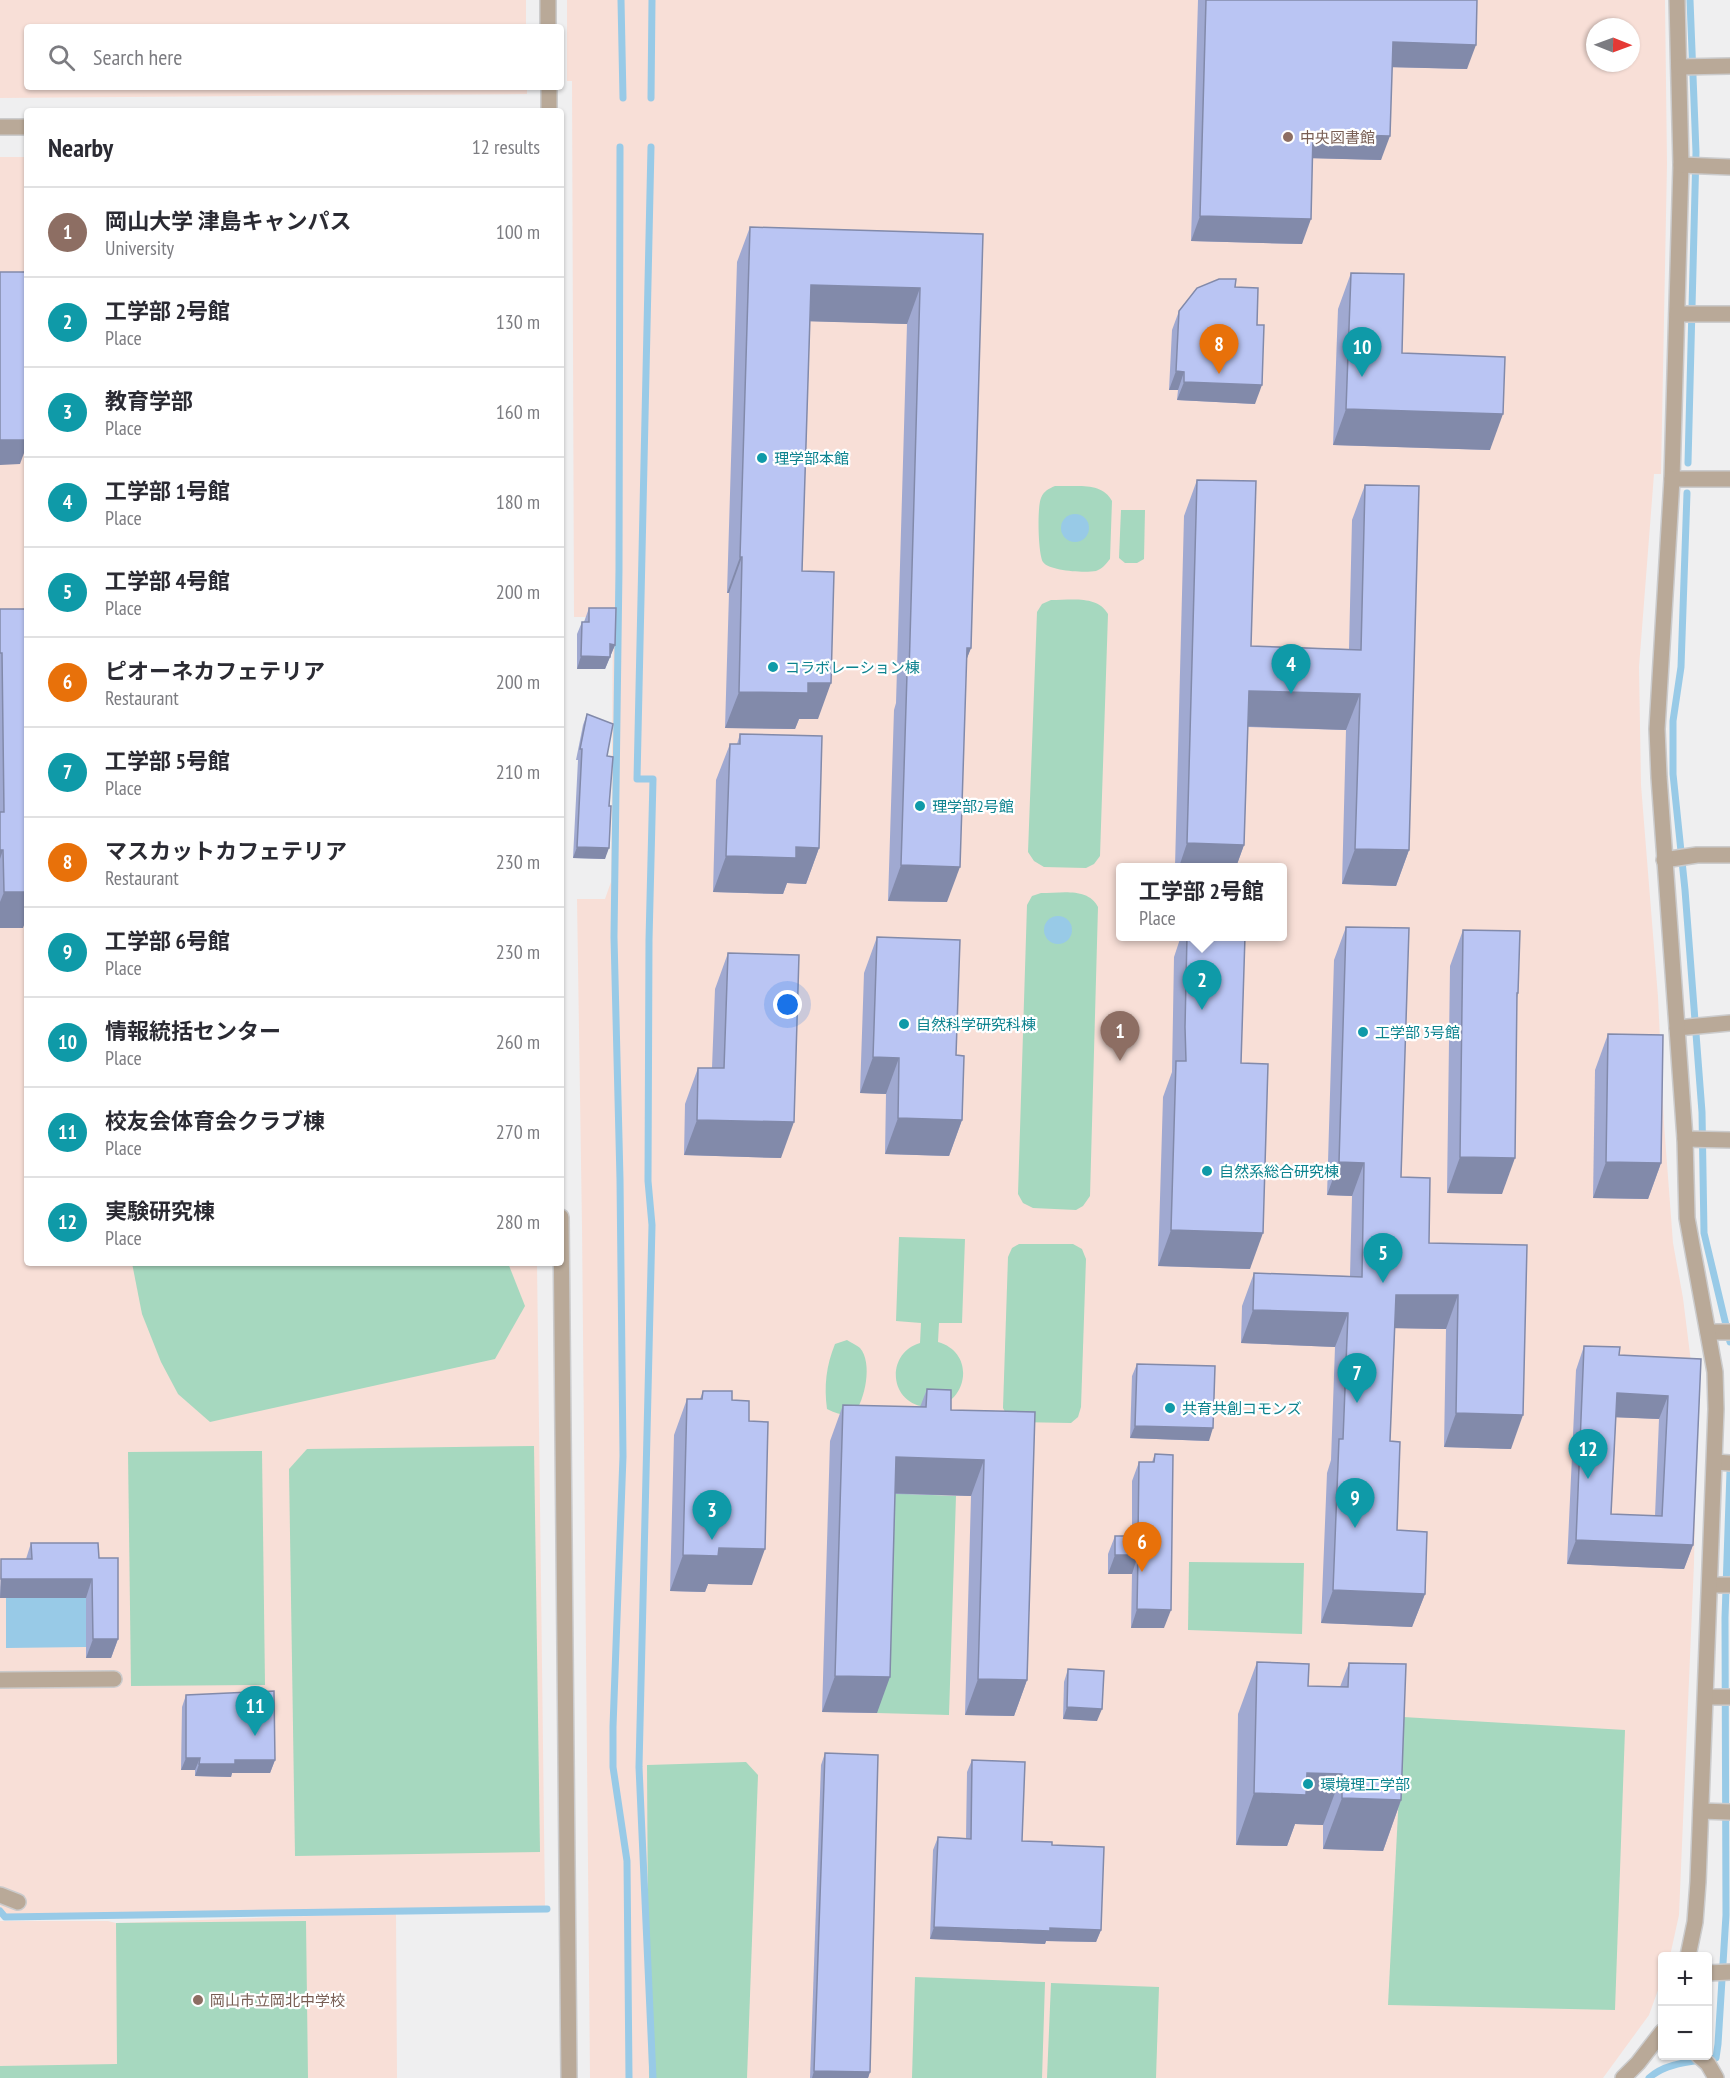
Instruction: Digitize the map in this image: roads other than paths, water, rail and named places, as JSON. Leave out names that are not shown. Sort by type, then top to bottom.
[{"type":"street","points":[[548,0],[548,24]]},
{"type":"street","points":[[1677,0],[1688,67],[1690,166],[1687,314],[1672,479],[1657,729],[1676,858],[1698,1140],[1687,1218],[1720,1332],[1715,1372],[1724,1462],[1721,1697],[1701,1811],[1695,1922],[1689,1952]]},
{"type":"street","points":[[1688,67],[1730,66]]},
{"type":"street","points":[[549,90],[549,108]]},
{"type":"street","points":[[0,127],[24,127]]},
{"type":"street","points":[[1690,166],[1730,167]]},
{"type":"street","points":[[1687,314],[1730,314]]},
{"type":"street","points":[[1672,479],[1730,479]]},
{"type":"street","points":[[1676,858],[1730,855]]},
{"type":"street","points":[[1689,1027],[1730,1023]]},
{"type":"street","points":[[1698,1140],[1730,1140]]},
{"type":"street","points":[[561,1266],[569,2078]]},
{"type":"street","points":[[0,1680],[114,1678]]},
{"type":"street","points":[[1701,1811],[1727,1812]]},
{"type":"street","points":[[0,1895],[18,1902]]},
{"type":"street","points":[[1623,2078],[1658,2037]]},
{"type":"street","points":[[1703,2060],[1716,2078]]},
{"type":"water","points":[[1075,514],[1085,518],[1089,528],[1085,538],[1075,542],[1065,538],[1061,528],[1065,518]]},
{"type":"water","points":[[1058,916],[1068,920],[1072,930],[1068,940],[1058,944],[1048,940],[1044,930],[1048,920]]},
{"type":"water","points":[[6,1598],[86,1598],[86,1647],[6,1648]]},
{"type":"waterway","points":[[621,0],[623,98]]},
{"type":"waterway","points":[[651,98],[652,0]]},
{"type":"waterway","points":[[1688,463],[1696,152],[1690,0]]},
{"type":"waterway","points":[[620,147],[619,569],[614,937],[620,1179],[623,1456],[613,1767],[627,1861],[629,2078]]},
{"type":"waterway","points":[[651,147],[637,779],[653,779],[649,940],[648,1181],[652,1225],[639,1767],[653,2078]]},
{"type":"waterway","points":[[1687,493],[1681,667],[1673,721],[1673,774],[1685,890],[1702,1112],[1704,1233],[1730,1342]]},
{"type":"waterway","points":[[1649,2078],[1672,2066],[1716,2058],[1718,2044],[1726,1915],[1725,1618],[1730,1471]]},
{"type":"waterway","points":[[0,1911],[5,1917],[547,1909]]},
{"type":"place","name":"中央図書館","points":[[1288,137]]},
{"type":"place","name":"マスカットカフェテリア","points":[[1219,374]]},
{"type":"place","name":"情報統括センター","points":[[1362,377]]},
{"type":"place","name":"理学部本館","points":[[762,458]]},
{"type":"place","name":"コラボレーション棟","points":[[773,667]]},
{"type":"place","name":"工学部 1号館","points":[[1291,694]]},
{"type":"place","name":"理学部2号館","points":[[920,806]]},
{"type":"place","name":"工学部 2号館","points":[[1202,1010]]},
{"type":"place","name":"自然科学研究科棟","points":[[904,1024]]},
{"type":"place","name":"工学部 3号館","points":[[1363,1032]]},
{"type":"place","name":"岡山大学 津島キャンパス","points":[[1120,1061]]},
{"type":"place","name":"自然系総合研究棟","points":[[1207,1171]]},
{"type":"place","name":"工学部 4号館","points":[[1383,1283]]},
{"type":"place","name":"工学部 5号館","points":[[1357,1403]]},
{"type":"place","name":"共育共創コモンズ","points":[[1170,1408]]},
{"type":"place","name":"実験研究棟","points":[[1588,1479]]},
{"type":"place","name":"工学部 6号館","points":[[1355,1528]]},
{"type":"place","name":"教育学部","points":[[712,1540]]},
{"type":"place","name":"ピオーネカフェテリア","points":[[1142,1572]]},
{"type":"place","name":"校友会体育会クラブ棟","points":[[255,1736]]},
{"type":"place","name":"環境理工学部","points":[[1308,1784]]},
{"type":"place","name":"岡山市立岡北中学校","points":[[198,2000]]}]
